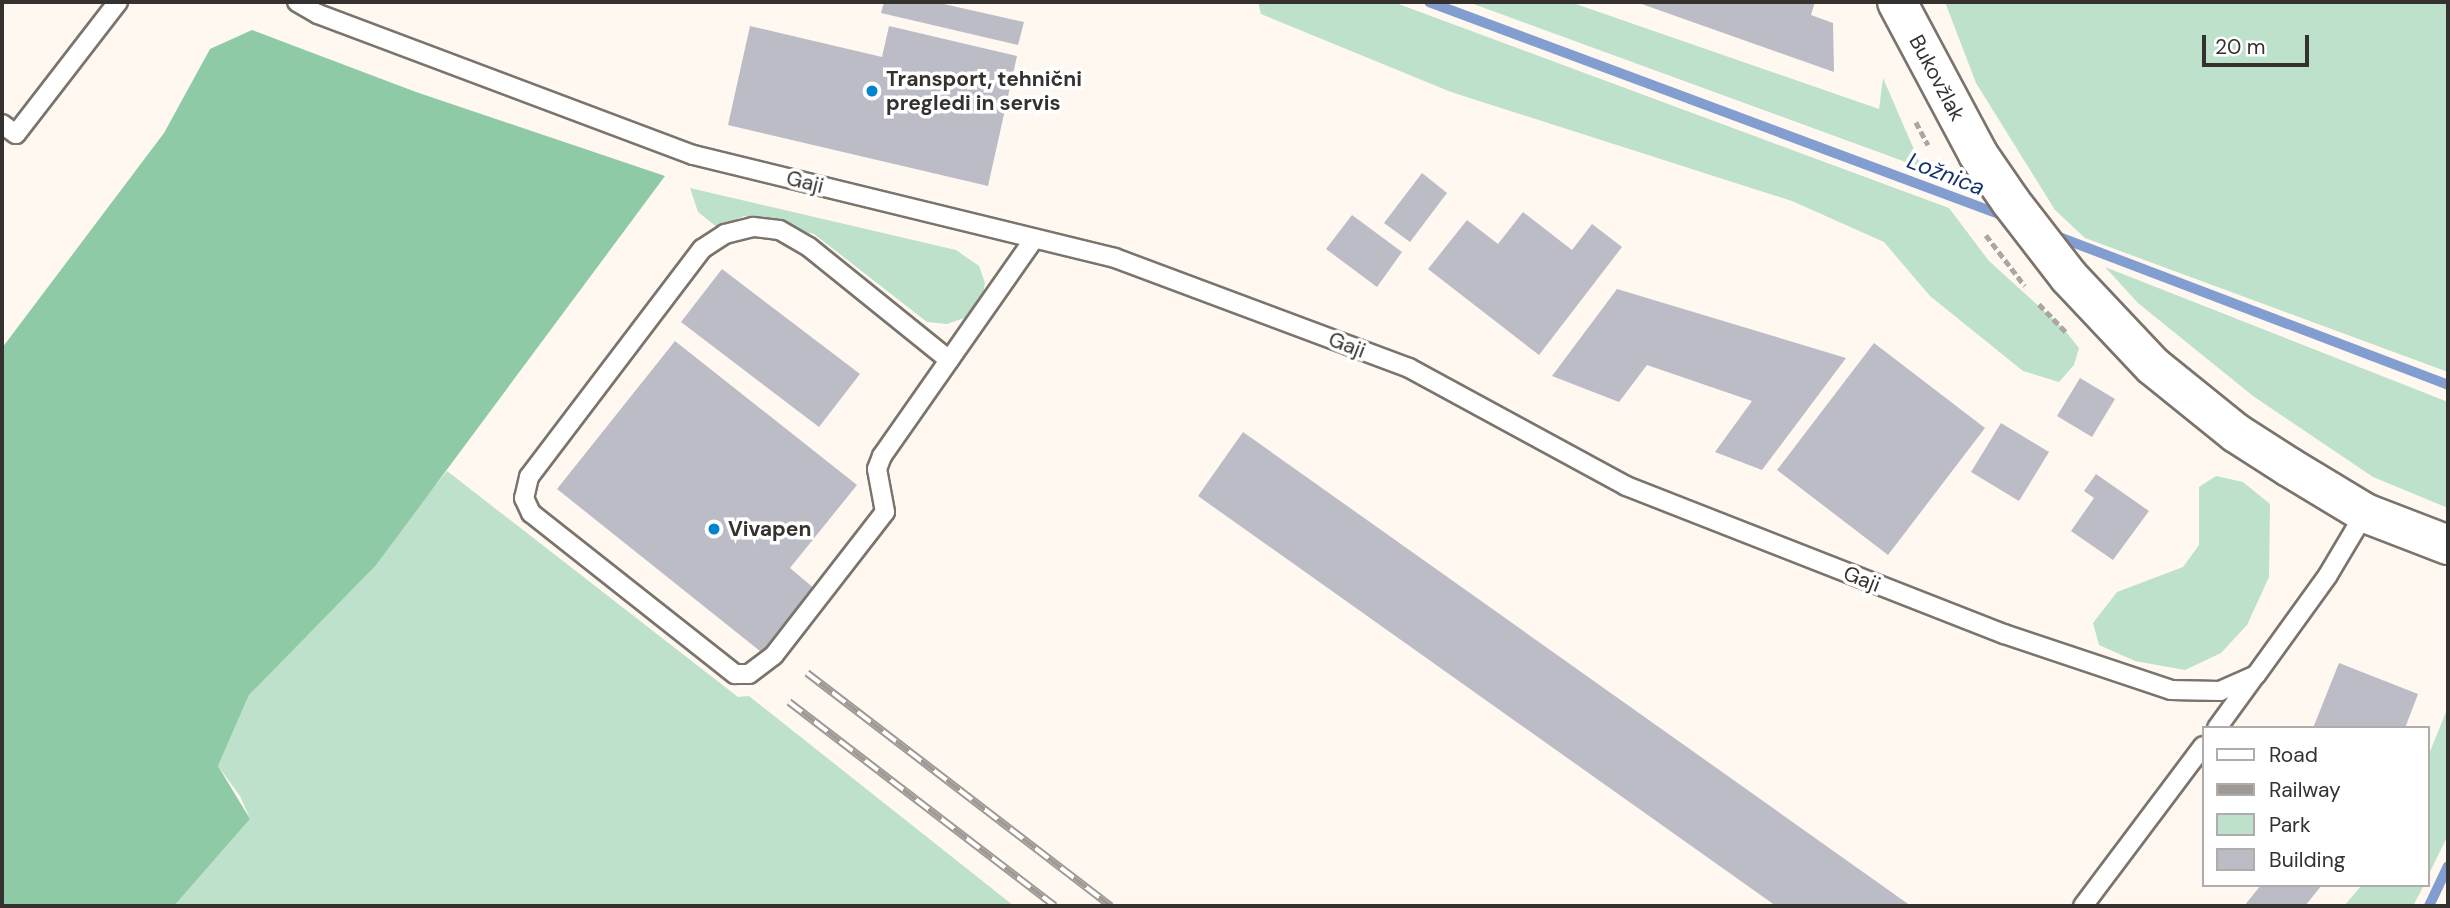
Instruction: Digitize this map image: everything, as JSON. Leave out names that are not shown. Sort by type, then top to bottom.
[{"type":"street","name":"Bukovžlak","points":[[1897,2],[1978,154],[2068,277],[2153,366],[2236,433],[2365,513]]},
{"type":"street","points":[[2365,513],[2448,545]]},
{"type":"lane","points":[[2,124],[16,134],[118,2]]},
{"type":"lane","name":"Gaji","points":[[297,2],[318,14],[693,155],[1115,258],[1409,368],[1626,486],[2004,634],[2171,690],[2220,691],[2256,674],[2328,575],[2365,513]]},
{"type":"lane","points":[[949,360],[809,247],[779,230],[752,227],[726,234],[694,260],[530,477],[524,498],[531,513],[735,674],[749,674],[774,655],[885,513],[877,469],[882,456],[1034,239]]},
{"type":"lane","points":[[2218,726],[2256,674]]},
{"type":"lane","points":[[2083,906],[2202,747]]},
{"type":"green space","points":[[1258,2],[1393,2],[1949,208],[1989,261],[2063,328],[2079,348],[2074,365],[2059,382],[2023,371],[1930,296],[1884,242],[1792,201],[1451,92],[1261,14]]},
{"type":"green space","points":[[1468,2],[1570,2],[1879,109],[1883,78],[1922,168]]},
{"type":"green space","points":[[1945,2],[2448,2],[2448,372],[2085,238],[2055,210],[1976,83]]},
{"type":"green space","points":[[252,30],[416,92],[665,176],[376,565],[249,695],[218,766],[250,819],[174,906],[2,906],[2,348],[164,133],[210,49]]},
{"type":"green space","points":[[690,188],[956,250],[979,266],[985,283],[982,300],[967,317],[947,324],[927,322],[814,234],[744,216],[718,228],[698,212]]},
{"type":"green space","points":[[2105,267],[2448,402],[2448,508],[2373,477],[2253,396],[2138,303]]},
{"type":"green space","points":[[447,471],[738,697],[749,696],[1014,906],[174,906],[250,819],[240,796],[218,766],[249,695],[344,597]]},
{"type":"green space","points":[[2216,476],[2243,482],[2270,504],[2269,577],[2247,625],[2221,653],[2185,670],[2135,661],[2099,645],[2093,623],[2117,592],[2183,567],[2199,545],[2199,487]]},
{"type":"green space","points":[[2448,707],[2448,835],[2429,874],[2429,754]]},
{"type":"green space","points":[[2360,887],[2423,887],[2413,906],[2344,906]]},
{"type":"building","points":[[884,2],[935,2],[1024,22],[1018,45],[881,13]]},
{"type":"building","points":[[1636,2],[1815,2],[1811,15],[1833,23],[1834,72]]},
{"type":"building","name":"Transport, tehnični pregledi in servis","points":[[750,26],[882,57],[889,26],[1017,56],[988,186],[728,125]]},
{"type":"building","points":[[1422,173],[1447,193],[1410,242],[1384,223]]},
{"type":"building","points":[[1523,212],[1572,250],[1592,224],[1622,247],[1539,355],[1428,269],[1467,220],[1498,244]]},
{"type":"building","points":[[1352,215],[1402,252],[1377,287],[1326,249]]},
{"type":"building","points":[[722,269],[860,374],[819,427],[681,322]]},
{"type":"building","points":[[1617,289],[1846,358],[1762,470],[1715,452],[1752,401],[1647,365],[1619,402],[1552,376]]},
{"type":"building","name":"Vivapen","points":[[675,341],[857,485],[790,568],[816,590],[765,655],[557,489]]},
{"type":"building","points":[[1874,343],[1985,428],[1888,555],[1777,470]]},
{"type":"building","points":[[2080,378],[2115,399],[2092,437],[2057,416]]},
{"type":"building","points":[[2001,423],[2049,452],[2019,501],[1971,472]]},
{"type":"building","points":[[1243,432],[1911,906],[1776,906],[1198,496]]},
{"type":"building","points":[[2096,474],[2149,511],[2113,560],[2071,531],[2094,498],[2084,491]]},
{"type":"building","points":[[2339,663],[2418,694],[2406,726],[2314,726]]},
{"type":"building","points":[[2259,887],[2320,887],[2305,906],[2244,906]]},
{"type":"waterway","name":"Ložnica","points":[[1429,2],[2007,217]]},
{"type":"waterway","name":"Ložnica","points":[[2051,234],[2448,385]]},
{"type":"waterway","points":[[2429,906],[2448,866]]},
{"type":"railway","points":[[807,673],[1111,906]]},
{"type":"railway","points":[[789,702],[1055,906]]},
{"type":"place","name":"Transport, tehnični pregledi in servis","points":[[872,91]]},
{"type":"place","name":"Vivapen","points":[[714,529]]}]
